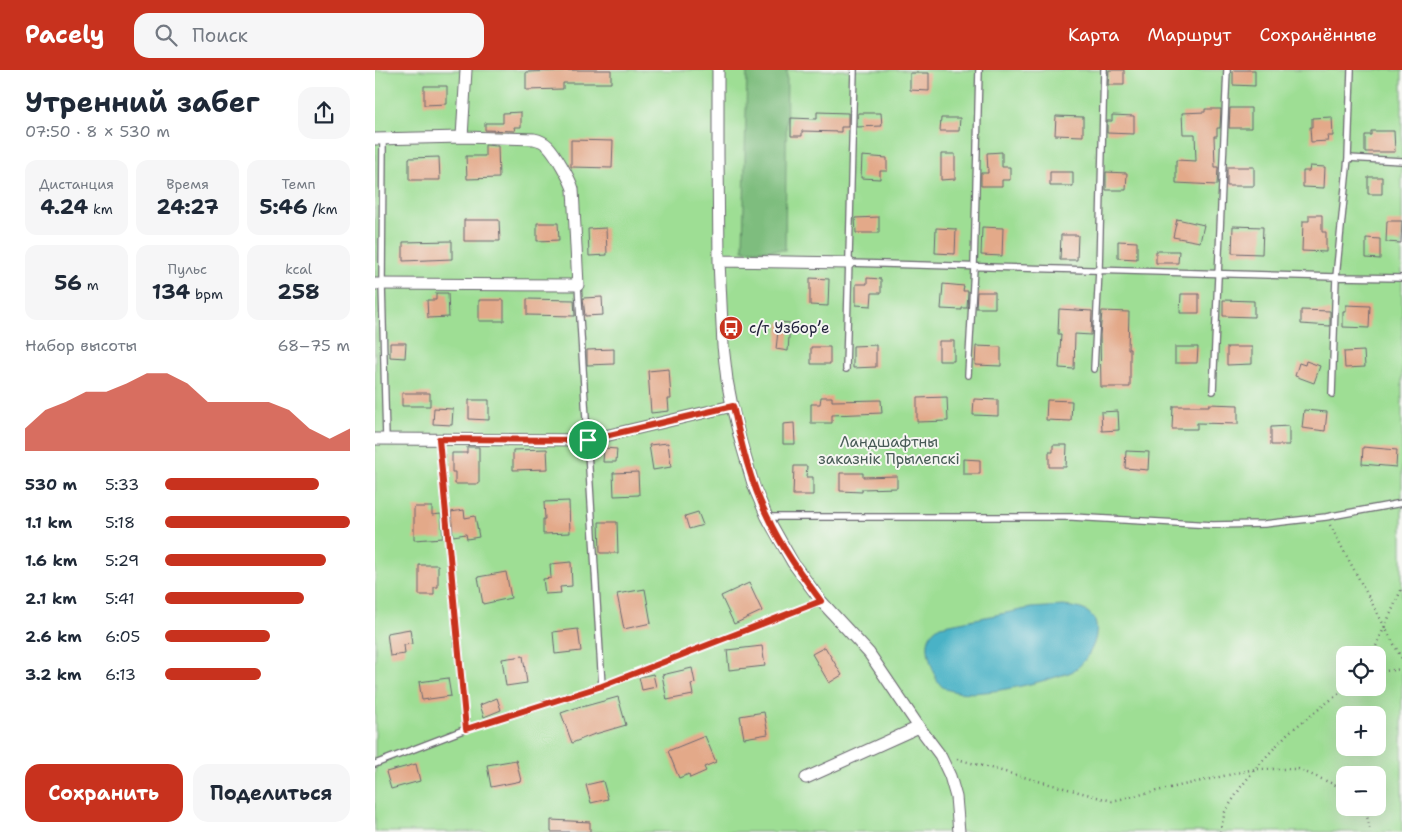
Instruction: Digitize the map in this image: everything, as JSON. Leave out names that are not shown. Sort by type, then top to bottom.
[{"type":"street","points":[[462,137],[466,70]]},
{"type":"street","points":[[718,70],[719,261],[723,346],[727,380],[740,439],[754,487],[767,517],[793,563],[821,601],[869,653],[940,755],[950,776],[956,797],[959,832]]},
{"type":"street","points":[[379,139],[462,137],[534,139],[542,141],[549,146],[571,182],[573,189],[578,285],[379,284]]},
{"type":"street","points":[[719,261],[849,263]]},
{"type":"street","points":[[380,439],[588,440],[733,406]]},
{"type":"street","points":[[806,778],[919,727]]},
{"type":"lane","points":[[847,369],[854,70]]},
{"type":"lane","points":[[968,375],[974,267],[979,70]]},
{"type":"lane","points":[[1093,369],[1099,270],[1104,70]]},
{"type":"lane","points":[[1213,391],[1227,70]]},
{"type":"lane","points":[[1332,394],[1336,277],[1347,158],[1351,70]]},
{"type":"lane","points":[[379,139],[380,439]]},
{"type":"lane","points":[[1347,158],[1402,161]]},
{"type":"lane","points":[[849,263],[1402,278]]},
{"type":"lane","points":[[578,285],[602,686]]},
{"type":"lane","points":[[439,439],[466,729]]},
{"type":"lane","points":[[767,517],[1072,517],[1221,525],[1264,524],[1326,517],[1402,503]]},
{"type":"lane","points":[[375,764],[466,729],[602,686],[821,601]]},
{"type":"path","points":[[1326,517],[1402,659]]},
{"type":"path","points":[[1376,646],[1402,588]]},
{"type":"path","points":[[1386,671],[1402,669]]},
{"type":"path","points":[[1220,832],[1225,812],[1255,769],[1288,733],[1336,696]]},
{"type":"path","points":[[940,755],[1113,801],[1255,769],[1298,769],[1336,785]]},
{"type":"path","points":[[1367,816],[1371,832]]},
{"type":"green space","name":"Ландшафтны заказнік Прылепскі","points":[[375,70],[1402,70],[1402,832],[375,832]]},
{"type":"green space","points":[[747,70],[787,70],[785,250],[743,250]]},
{"type":"water","points":[[1063,606],[1085,611],[1095,621],[1096,636],[1094,644],[1086,658],[1074,670],[1035,683],[988,692],[973,693],[949,690],[942,687],[937,681],[928,646],[931,634],[940,626],[1031,608]]},
{"type":"building","points":[[611,70],[611,83],[563,83],[563,89],[526,90],[526,72]]},
{"type":"building","points":[[1109,70],[1124,70],[1124,85],[1108,85]]},
{"type":"building","points":[[1233,70],[1255,70],[1255,86],[1233,85]]},
{"type":"building","points":[[910,73],[929,73],[929,91],[910,90]]},
{"type":"building","points":[[424,86],[447,86],[447,104],[424,105]]},
{"type":"building","points":[[1230,108],[1251,108],[1251,128],[1229,128]]},
{"type":"building","points":[[1205,109],[1221,109],[1220,128],[1217,128],[1217,136],[1214,136],[1215,167],[1218,167],[1217,185],[1176,183],[1176,160],[1196,161],[1195,134],[1183,134],[1182,113],[1205,112]]},
{"type":"building","points":[[521,112],[521,127],[514,127],[515,131],[485,130],[485,123],[503,123],[503,113]]},
{"type":"building","points":[[817,112],[848,113],[848,127],[841,127],[841,132],[802,131],[802,136],[791,136],[791,118],[817,119]]},
{"type":"building","points":[[858,113],[881,113],[882,126],[857,127]]},
{"type":"building","points":[[1112,115],[1134,116],[1134,134],[1107,133],[1107,121],[1112,121]]},
{"type":"building","points":[[1056,116],[1083,117],[1083,136],[1055,135]]},
{"type":"building","points":[[1332,117],[1333,136],[1327,136],[1328,141],[1311,142],[1310,127],[1312,127],[1312,118]]},
{"type":"building","points":[[941,118],[960,118],[959,131],[940,131]]},
{"type":"building","points":[[1371,131],[1394,131],[1395,152],[1365,152],[1365,135],[1371,135]]},
{"type":"building","points":[[571,140],[613,141],[612,168],[571,167]]},
{"type":"building","points":[[485,145],[498,146],[499,178],[467,179],[466,156],[485,156]]},
{"type":"building","points":[[1002,152],[1002,167],[1010,167],[1010,180],[1002,180],[1002,186],[981,186],[981,173],[988,173],[987,153]]},
{"type":"building","points":[[941,154],[955,154],[955,179],[941,180]]},
{"type":"building","points":[[862,156],[887,158],[887,171],[880,171],[880,179],[861,178]]},
{"type":"building","points":[[439,157],[440,180],[409,180],[409,158]]},
{"type":"building","points":[[1310,166],[1325,167],[1324,188],[1303,187],[1303,171],[1309,171]]},
{"type":"building","points":[[1227,167],[1254,167],[1254,186],[1227,186]]},
{"type":"building","points":[[1050,172],[1073,172],[1073,186],[1050,186]]},
{"type":"building","points":[[1106,172],[1127,173],[1126,190],[1106,190]]},
{"type":"building","points":[[1368,177],[1382,177],[1382,194],[1368,194]]},
{"type":"building","points":[[1309,215],[1322,215],[1322,232],[1326,232],[1326,252],[1302,251],[1303,221],[1309,221]]},
{"type":"building","points":[[879,217],[879,233],[856,233],[855,218]]},
{"type":"building","points":[[1177,219],[1204,225],[1200,242],[1173,237]]},
{"type":"building","points":[[464,220],[499,220],[500,241],[464,241]]},
{"type":"building","points":[[1387,221],[1402,221],[1401,243],[1386,242]]},
{"type":"building","points":[[537,223],[558,223],[559,240],[537,241]]},
{"type":"building","points":[[1233,226],[1263,227],[1262,254],[1232,253]]},
{"type":"building","points":[[982,227],[1003,228],[1002,256],[981,255]]},
{"type":"building","points":[[606,228],[607,255],[589,256],[588,229]]},
{"type":"building","points":[[936,228],[956,229],[955,254],[935,253]]},
{"type":"building","points":[[1061,235],[1078,235],[1077,260],[1060,260]]},
{"type":"building","points":[[1366,238],[1380,239],[1380,259],[1366,258]]},
{"type":"building","points":[[452,241],[452,259],[403,261],[403,242]]},
{"type":"building","points":[[1118,241],[1137,242],[1137,259],[1118,258]]},
{"type":"building","points":[[1156,251],[1179,251],[1178,263],[1156,263]]},
{"type":"building","points":[[810,278],[829,279],[828,306],[810,305]]},
{"type":"building","points":[[867,278],[881,279],[881,293],[872,293],[871,306],[856,305],[856,284],[867,284]]},
{"type":"building","points":[[943,284],[964,286],[963,291],[968,291],[967,308],[962,308],[962,310],[941,309]]},
{"type":"building","points":[[977,292],[995,292],[995,308],[976,308]]},
{"type":"building","points":[[436,293],[448,293],[449,317],[428,318],[427,300],[436,300]]},
{"type":"building","points":[[1181,294],[1199,294],[1199,313],[1180,313]]},
{"type":"building","points":[[602,297],[603,315],[585,316],[583,298]]},
{"type":"building","points":[[527,299],[574,300],[575,316],[527,315]]},
{"type":"building","points":[[479,300],[504,300],[504,321],[479,321]]},
{"type":"building","points":[[1223,300],[1254,301],[1254,317],[1223,316]]},
{"type":"building","points":[[1346,305],[1370,306],[1369,328],[1343,327],[1343,312],[1346,312]]},
{"type":"building","points":[[1059,309],[1092,311],[1091,335],[1075,334],[1074,369],[1059,368],[1061,334],[1058,334]]},
{"type":"building","points":[[1301,310],[1330,311],[1330,326],[1301,324]]},
{"type":"building","points":[[1102,311],[1129,312],[1130,387],[1101,387],[1100,335]]},
{"type":"building","points":[[779,322],[790,323],[788,351],[776,349]]},
{"type":"building","points":[[939,341],[954,341],[954,361],[939,361]]},
{"type":"building","points":[[390,343],[406,343],[405,358],[390,357]]},
{"type":"building","points":[[876,345],[876,367],[853,368],[853,346]]},
{"type":"building","points":[[976,346],[1001,347],[1001,366],[975,365]]},
{"type":"building","points":[[811,347],[830,347],[830,364],[811,364]]},
{"type":"building","points":[[1175,347],[1198,347],[1197,363],[1175,363]]},
{"type":"building","points":[[1227,347],[1252,347],[1252,364],[1227,365]]},
{"type":"building","points":[[614,349],[614,364],[587,365],[587,350]]},
{"type":"building","points":[[1364,351],[1365,367],[1345,368],[1344,352]]},
{"type":"building","points":[[1306,361],[1320,366],[1314,383],[1295,376],[1299,363],[1305,365]]},
{"type":"building","points":[[669,369],[671,399],[668,399],[669,411],[651,413],[648,371]]},
{"type":"building","points":[[402,393],[430,393],[430,406],[402,406]]},
{"type":"building","points":[[821,397],[832,397],[832,401],[881,400],[882,413],[832,415],[832,423],[811,423],[811,404],[820,404]]},
{"type":"building","points":[[947,397],[948,421],[917,422],[917,398]]},
{"type":"building","points":[[974,399],[998,400],[998,416],[973,415]]},
{"type":"building","points":[[469,400],[489,400],[489,420],[469,419]]},
{"type":"building","points":[[1047,400],[1072,401],[1071,421],[1046,420]]},
{"type":"building","points":[[1209,404],[1238,405],[1238,424],[1197,423],[1197,429],[1172,429],[1173,406],[1209,406]]},
{"type":"building","points":[[434,408],[453,409],[452,425],[433,424]]},
{"type":"building","points":[[1304,410],[1327,412],[1325,431],[1302,428]]},
{"type":"building","points":[[1118,411],[1119,430],[1102,431],[1101,412]]},
{"type":"building","points":[[794,423],[795,444],[783,444],[783,424]]},
{"type":"building","points":[[1289,426],[1289,445],[1271,445],[1271,427]]},
{"type":"building","points":[[668,443],[671,467],[653,470],[649,445]]},
{"type":"building","points":[[1053,445],[1067,445],[1066,467],[1049,467],[1049,452],[1053,452]]},
{"type":"building","points":[[467,447],[479,447],[479,484],[455,484],[455,472],[452,472],[452,453],[467,453]]},
{"type":"building","points":[[1363,447],[1397,450],[1396,467],[1362,464]]},
{"type":"building","points":[[604,448],[617,449],[616,462],[603,462]]},
{"type":"building","points":[[547,449],[548,469],[513,470],[513,450]]},
{"type":"building","points":[[1126,451],[1149,452],[1148,470],[1125,468]]},
{"type":"building","points":[[963,459],[980,460],[980,474],[963,474]]},
{"type":"building","points":[[794,466],[807,466],[806,477],[813,477],[813,495],[793,495]]},
{"type":"building","points":[[638,472],[639,495],[614,496],[613,473]]},
{"type":"building","points":[[840,473],[863,473],[863,477],[897,476],[897,488],[862,489],[862,492],[840,491]]},
{"type":"building","points":[[569,501],[570,533],[543,534],[543,519],[545,519],[544,502]]},
{"type":"building","points":[[414,507],[432,507],[432,515],[441,514],[443,538],[414,540]]},
{"type":"building","points":[[464,510],[465,518],[475,516],[479,537],[467,539],[466,534],[453,536],[451,512]]},
{"type":"building","points":[[698,512],[703,525],[689,529],[685,516]]},
{"type":"building","points":[[599,522],[617,522],[618,553],[600,553]]},
{"type":"building","points":[[571,562],[572,586],[560,587],[561,593],[545,594],[543,579],[551,578],[550,564]]},
{"type":"building","points":[[419,565],[438,565],[438,587],[434,587],[434,595],[419,595]]},
{"type":"building","points":[[506,572],[511,598],[483,604],[478,577]]},
{"type":"building","points":[[749,583],[762,611],[734,624],[721,596]]},
{"type":"building","points":[[645,589],[651,623],[624,629],[617,594]]},
{"type":"building","points":[[410,629],[412,644],[404,645],[405,654],[390,656],[387,633]]},
{"type":"building","points":[[578,629],[581,651],[555,654],[553,632]]},
{"type":"building","points":[[762,646],[765,666],[729,670],[727,650]]},
{"type":"building","points":[[825,647],[842,675],[829,683],[812,654]]},
{"type":"building","points":[[523,656],[527,683],[506,686],[502,659]]},
{"type":"building","points":[[692,668],[695,683],[691,684],[693,695],[667,700],[662,675]]},
{"type":"building","points":[[653,674],[656,687],[642,690],[639,677]]},
{"type":"building","points":[[448,678],[451,696],[422,700],[419,682]]},
{"type":"building","points":[[618,697],[626,725],[572,743],[561,713]]},
{"type":"building","points":[[497,698],[501,710],[484,717],[480,705]]},
{"type":"building","points":[[764,712],[768,734],[744,738],[740,716]]},
{"type":"building","points":[[705,736],[716,762],[704,767],[706,771],[690,778],[689,774],[679,778],[668,751]]},
{"type":"building","points":[[516,760],[521,781],[491,787],[487,765]]},
{"type":"building","points":[[416,764],[420,781],[391,789],[386,772]]},
{"type":"building","points":[[603,781],[608,799],[591,803],[586,785]]},
{"type":"building","points":[[551,820],[590,822],[590,832],[551,832]]},
{"type":"place","name":"с/т Узборʼе","points":[[731,328]]},
{"type":"route","points":[[733,406],[740,439],[754,487],[767,517],[793,563],[821,601],[602,686],[466,729],[439,439],[588,440],[733,406]]}]
